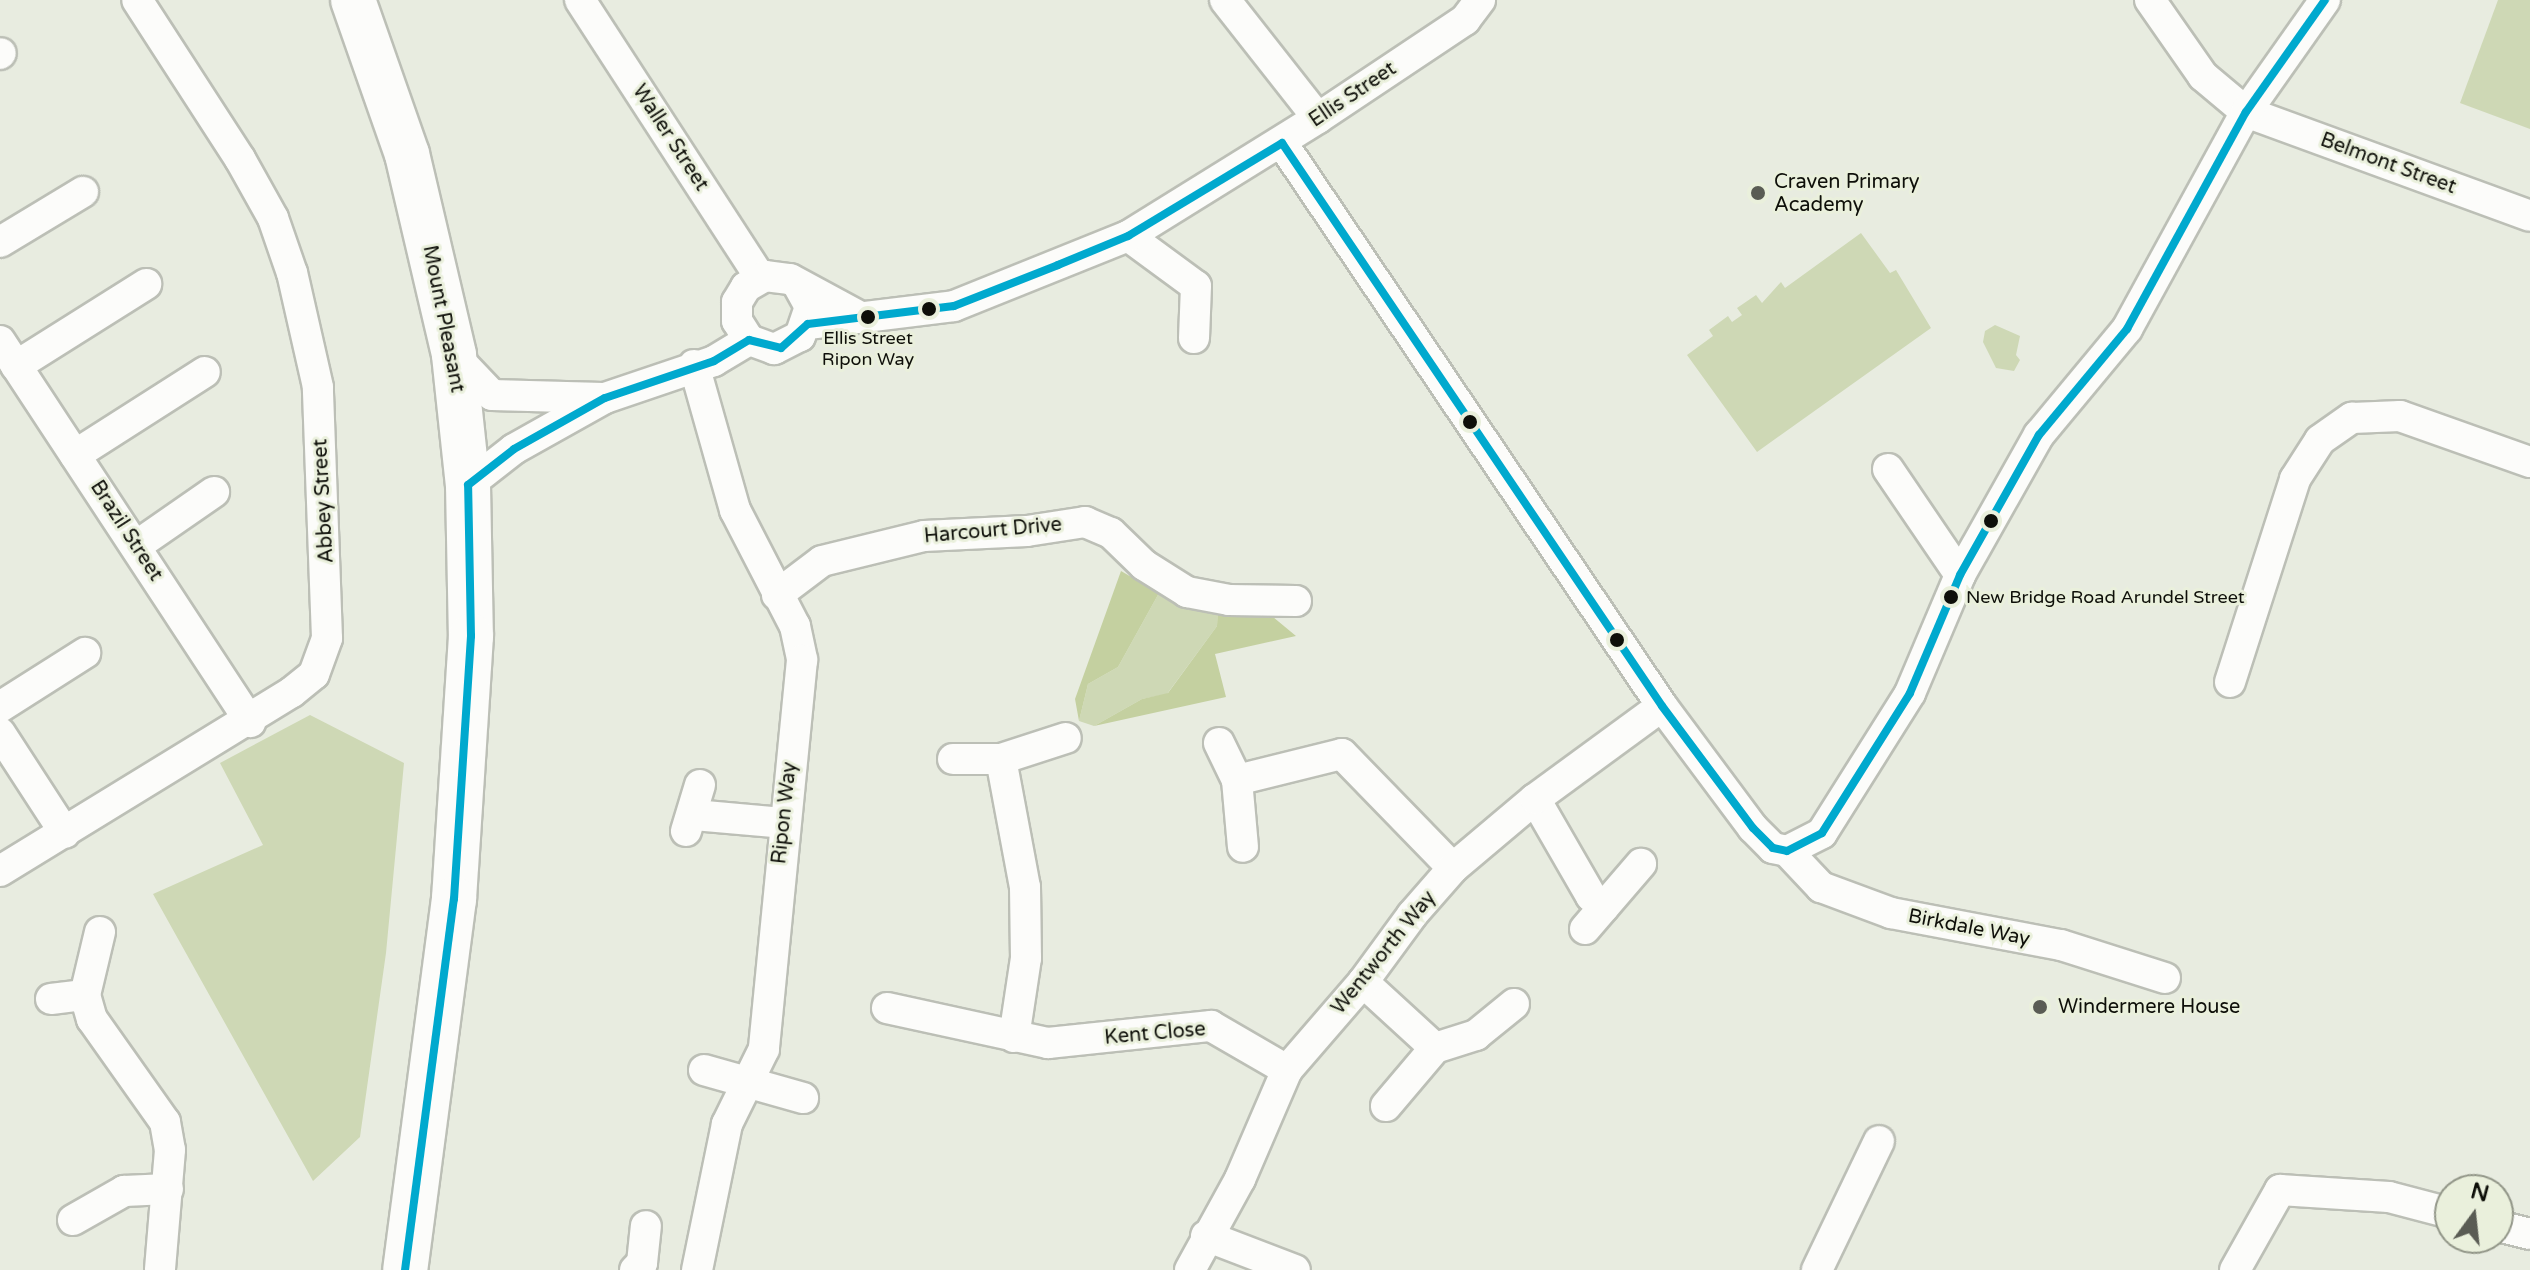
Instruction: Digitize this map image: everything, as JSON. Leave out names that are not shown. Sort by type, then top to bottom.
[{"type":"highway","name":"Mount Pleasant","points":[[353,0],[407,154],[454,355],[468,485],[471,636],[454,899],[405,1270]]},
{"type":"street","name":"Abbey Street","points":[[0,871],[250,722],[314,674],[327,638],[327,544],[315,362],[273,218],[194,81],[137,0]]},
{"type":"street","name":"Waller Street","points":[[580,0],[760,277]]},
{"type":"street","points":[[1225,0],[1318,118]]},
{"type":"street","name":"Ellis Street","points":[[808,324],[954,306],[1128,236],[1282,143],[1465,20],[1480,0]]},
{"type":"street","name":"Belmont Street","points":[[2150,0],[2203,76],[2246,112],[2530,216]]},
{"type":"street","points":[[1787,851],[1822,833],[1910,693],[1960,575],[2039,435],[2086,382],[2142,305],[2246,112],[2325,0]]},
{"type":"street","name":"Birkdale Way","points":[[1282,143],[1662,706],[1753,828],[1773,848],[1787,851],[1821,887],[1891,913],[2061,945],[2165,978]]},
{"type":"street","points":[[0,242],[83,192]]},
{"type":"street","points":[[1128,236],[1196,286],[1194,338]]},
{"type":"street","points":[[743,330],[741,294],[760,277],[781,276],[864,319]]},
{"type":"street","points":[[8,353],[146,284]]},
{"type":"street","points":[[743,330],[781,348],[800,336],[808,324],[809,302],[798,285]]},
{"type":"street","points":[[468,485],[514,449],[605,398],[660,383],[704,363],[743,330]]},
{"type":"street","name":"Brazil Street","points":[[8,353],[250,722]]},
{"type":"street","points":[[454,355],[492,395],[605,398]]},
{"type":"street","name":"Ripon Way","points":[[697,1270],[727,1124],[750,1083],[764,1049],[783,823],[802,660],[795,626],[735,510],[704,363]]},
{"type":"street","points":[[75,455],[205,372]]},
{"type":"street","points":[[2230,682],[2295,479],[2320,440],[2352,418],[2400,416],[2530,462]]},
{"type":"street","points":[[1888,469],[1960,575]]},
{"type":"street","points":[[136,546],[214,492]]},
{"type":"street","name":"Harcourt Drive","points":[[777,595],[822,561],[924,536],[1027,531],[1085,522],[1111,533],[1144,565],[1187,592],[1229,600],[1296,601]]},
{"type":"street","points":[[0,707],[85,653]]},
{"type":"street","name":"Wentworth Way","points":[[1190,1270],[1240,1179],[1287,1070],[1363,982],[1453,868],[1535,799],[1662,706]]},
{"type":"street","points":[[0,733],[65,833]]},
{"type":"street","points":[[953,759],[1001,759],[1066,738]]},
{"type":"street","points":[[1219,743],[1237,780],[1243,847]]},
{"type":"street","points":[[1237,780],[1342,754],[1453,868]]},
{"type":"street","points":[[1001,759],[1025,887],[1026,958],[1014,1037]]},
{"type":"street","points":[[700,785],[690,823],[783,823]]},
{"type":"street","points":[[1535,799],[1591,896],[1594,918],[1641,864]]},
{"type":"street","points":[[100,932],[85,995],[92,1019],[165,1122],[168,1189],[160,1270]]},
{"type":"street","points":[[1363,982],[1435,1048]]},
{"type":"street","points":[[51,999],[85,995]]},
{"type":"street","points":[[1386,1106],[1435,1048],[1476,1035],[1514,1004]]},
{"type":"street","name":"Kent Close","points":[[887,1008],[1048,1043],[1211,1026],[1287,1070]]},
{"type":"street","points":[[704,1070],[803,1098]]},
{"type":"street","points":[[1817,1270],[1879,1141]]},
{"type":"street","points":[[73,1220],[124,1191],[168,1189]]},
{"type":"street","points":[[2235,1270],[2280,1190],[2389,1197],[2434,1209]]},
{"type":"street","points":[[646,1226],[646,1268]]},
{"type":"street","points":[[1206,1236],[1295,1270]]},
{"type":"green space","points":[[2498,0],[2530,0],[2530,129],[2460,103]]},
{"type":"green space","points":[[1861,233],[1890,273],[1896,270],[1931,328],[1757,452],[1687,355],[1713,336],[1709,330],[1728,316],[1732,322],[1742,315],[1737,308],[1756,295],[1762,303],[1781,282],[1785,288]]},
{"type":"green space","points":[[1995,325],[2020,336],[2016,355],[2020,360],[2014,371],[1996,368],[1983,342],[1985,331]]},
{"type":"green space","points":[[1121,571],[1159,593],[1118,667],[1088,684],[1079,721],[1075,699]]},
{"type":"green space","points":[[1159,593],[1176,601],[1218,607],[1217,626],[1167,694],[1142,699],[1094,726],[1079,721],[1088,684],[1118,667]]},
{"type":"green space","points":[[1218,607],[1262,608],[1296,636],[1215,654],[1226,697],[1094,726],[1142,699],[1168,693],[1217,626]]},
{"type":"green space","points":[[310,715],[404,763],[386,953],[360,1137],[313,1181],[153,894],[263,845],[220,763]]},
{"type":"transit line","points":[[405,1270],[454,899],[471,636],[468,485],[514,449],[605,398],[714,361],[749,340],[781,348],[808,324],[954,306],[1058,265],[1128,236],[1282,143],[1662,706],[1753,828],[1773,848],[1787,851],[1822,833],[1910,693],[1960,575],[2039,435],[2127,329],[2246,112],[2325,0]]},
{"type":"place","name":"Craven Primary Academy","points":[[1758,193]]},
{"type":"place","name":"Ellis Street Ripon Way","points":[[868,317]]},
{"type":"place","name":"New Bridge Road Arundel Street","points":[[1951,597]]},
{"type":"place","name":"Windermere House","points":[[2040,1007]]}]
